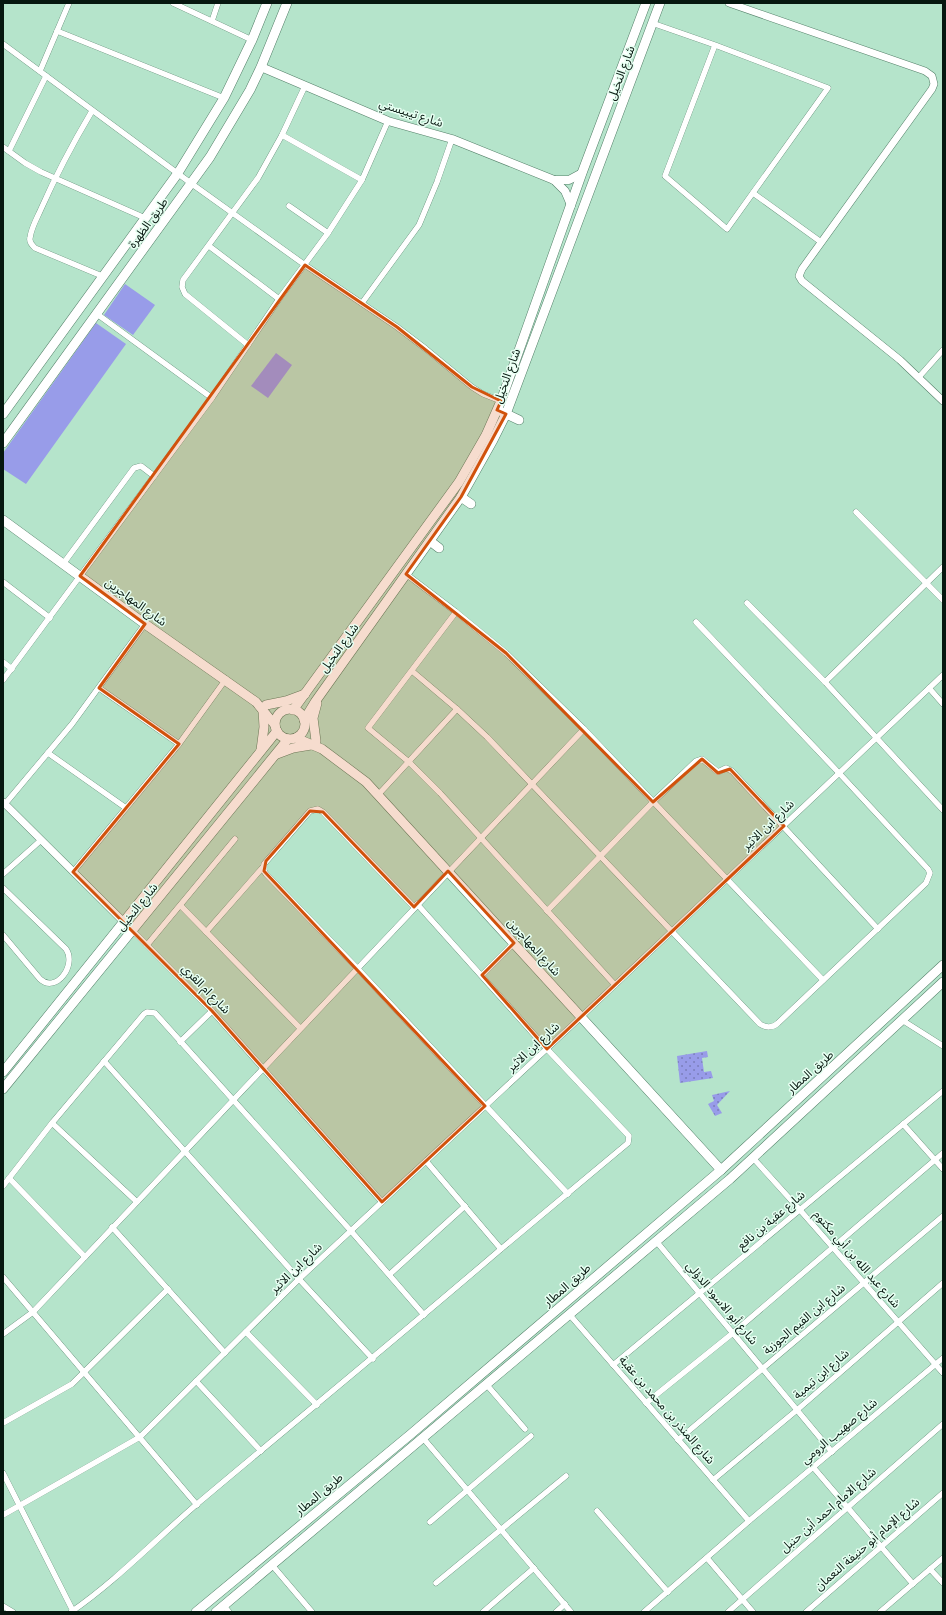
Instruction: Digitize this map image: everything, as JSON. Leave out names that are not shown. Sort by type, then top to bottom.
[{"type":"main road","name":"طريق الظهرة","points":[[3,414],[178,173],[224,98],[252,40],[267,3]]},
{"type":"main road","name":"طريق الظهرة","points":[[3,443],[192,184],[237,113],[261,67],[287,3]]},
{"type":"main road","name":"شارع النخيل","points":[[289,710],[305,694],[459,482],[479,449],[501,401],[582,173],[646,3]]},
{"type":"main road","name":"شارع النخيل","points":[[304,724],[319,696],[461,497],[485,456],[506,414],[660,3]]},
{"type":"main road","name":"شارع تيبيستي","points":[[261,67],[388,121],[452,139],[554,180]]},
{"type":"main road","points":[[554,180],[569,180],[582,173]]},
{"type":"main road","points":[[554,180],[565,191],[571,205]]},
{"type":"main road","points":[[557,246],[567,249]]},
{"type":"main road","points":[[497,410],[518,420]]},
{"type":"main road","points":[[461,497],[471,504]]},
{"type":"main road","name":"شارع المهاجرين","points":[[3,520],[145,624],[226,679],[256,702],[264,707],[289,710]]},
{"type":"main road","points":[[430,541],[440,548]]},
{"type":"main road","points":[[264,707],[286,702],[305,694]]},
{"type":"main road","points":[[276,754],[314,743],[314,718],[319,696]]},
{"type":"main road","points":[[264,707],[276,728],[284,738],[292,739],[300,735],[304,724],[300,714],[289,710],[278,716],[276,728]]},
{"type":"main road","points":[[260,752],[264,731],[264,707]]},
{"type":"main road","name":"شارع المهاجرين","points":[[304,724],[314,743],[352,771],[378,795],[721,1170]]},
{"type":"main road","name":"شارع النخيل","points":[[3,1072],[260,752],[276,728]]},
{"type":"main road","name":"شارع النخيل","points":[[3,1089],[276,754],[292,739]]},
{"type":"main road","name":"شارع المهاجرين","points":[[292,739],[314,743]]},
{"type":"main road","name":"طريق المطار","points":[[196,1612],[411,1434],[721,1170],[943,964]]},
{"type":"main road","name":"طريق المطار","points":[[216,1612],[226,1609],[272,1565],[754,1159],[943,982]]},
{"type":"street","points":[[40,71],[69,3]]},
{"type":"street","points":[[173,3],[252,40]]},
{"type":"street","points":[[212,21],[218,3]]},
{"type":"street","points":[[729,3],[925,71],[930,74],[933,79],[934,84],[932,89],[800,272],[799,276],[801,280],[895,355],[943,401]]},
{"type":"street","points":[[652,23],[715,45],[828,88],[727,230],[665,176],[715,45]]},
{"type":"street","points":[[57,31],[224,98]]},
{"type":"street","points":[[3,44],[192,184],[305,265],[426,348],[472,387],[483,394],[501,401]]},
{"type":"street","points":[[9,151],[46,76]]},
{"type":"street","points":[[248,345],[185,294],[182,287],[183,280],[258,178],[282,135],[305,86]]},
{"type":"street","points":[[92,111],[55,178],[30,236],[30,243],[36,248],[102,276]]},
{"type":"street","points":[[3,680],[212,398],[279,299],[328,233],[362,180],[388,121]]},
{"type":"street","points":[[282,135],[362,180]]},
{"type":"street","points":[[362,303],[419,225],[452,139]]},
{"type":"street","points":[[3,147],[25,163],[144,218]]},
{"type":"street","points":[[753,193],[822,242]]},
{"type":"street","points":[[289,206],[328,233]]},
{"type":"street","points":[[209,246],[279,299]]},
{"type":"street","points":[[97,314],[212,398]]},
{"type":"street","points":[[919,377],[943,350]]},
{"type":"street","points":[[64,564],[134,468],[141,466],[154,476]]},
{"type":"street","points":[[856,512],[927,582],[943,600]]},
{"type":"street","points":[[825,682],[943,568]]},
{"type":"street","points":[[406,574],[456,612],[506,654],[584,729],[823,980]]},
{"type":"street","points":[[3,582],[50,618]]},
{"type":"street","points":[[747,603],[825,682],[943,810]]},
{"type":"street","points":[[456,612],[368,728],[408,762],[440,793],[614,985]]},
{"type":"street","points":[[412,671],[457,709],[487,737],[531,785],[760,1024],[766,1027],[776,1025],[926,883],[930,873],[839,773],[696,622]]},
{"type":"street","points":[[4,803],[48,753],[99,688],[145,624]]},
{"type":"street","points":[[3,662],[12,669]]},
{"type":"street","name":"شارع ابن الاثير","points":[[3,1515],[140,1437],[299,1279],[672,932],[943,675]]},
{"type":"street","points":[[73,872],[179,744],[226,679]]},
{"type":"street","points":[[99,688],[179,744]]},
{"type":"street","points":[[929,688],[943,704]]},
{"type":"street","points":[[378,795],[457,709]]},
{"type":"street","points":[[3,1334],[33,1312],[448,871],[584,729]]},
{"type":"street","points":[[48,753],[126,808]]},
{"type":"street","points":[[547,911],[654,802],[696,761],[702,759],[718,772],[726,768],[730,768],[878,929]]},
{"type":"street","name":"شارع ام القري","points":[[4,803],[40,841],[148,945],[212,1011],[382,1202]]},
{"type":"street","points":[[3,1473],[72,1611],[107,1584],[197,1505],[373,1359],[628,1142],[629,1136],[547,1049],[482,975],[416,905],[323,812],[318,809],[310,811],[206,932]]},
{"type":"street","points":[[148,945],[235,839]]},
{"type":"street","points":[[3,874],[40,841]]},
{"type":"street","points":[[263,867],[266,874],[357,968],[568,1194]]},
{"type":"street","points":[[3,888],[66,949],[70,959],[69,966],[58,981],[52,983],[45,982],[3,936]]},
{"type":"street","points":[[181,906],[300,1028]]},
{"type":"street","points":[[482,975],[514,943]]},
{"type":"street","points":[[180,1042],[212,1011]]},
{"type":"street","points":[[3,1186],[52,1123],[147,1012],[155,1013],[390,1274],[424,1315]]},
{"type":"street","points":[[902,1020],[943,1046]]},
{"type":"street","points":[[104,1061],[299,1279],[373,1359]]},
{"type":"street","name":"شارع عقبة بن نافع","points":[[614,1365],[943,1091]]},
{"type":"street","points":[[52,1123],[137,1202]]},
{"type":"street","points":[[903,1124],[943,1169]]},
{"type":"street","points":[[646,1403],[733,1334],[943,1153]]},
{"type":"street","name":"شارع عبد الله بن أبي مكتوم","points":[[754,1159],[943,1373]]},
{"type":"street","points":[[426,1161],[501,1249]]},
{"type":"street","points":[[9,1178],[85,1257]]},
{"type":"street","points":[[390,1274],[465,1206]]},
{"type":"street","name":"شارع ابن القيم الجوزية","points":[[678,1440],[943,1216]]},
{"type":"street","points":[[112,1228],[224,1353]]},
{"type":"street","name":"شارع أبو الاسود الدؤلي","points":[[656,1241],[832,1452]]},
{"type":"street","points":[[3,1277],[197,1505]]},
{"type":"street","name":"شارع ابن تيمية","points":[[713,1480],[797,1410],[943,1283]]},
{"type":"street","points":[[3,1423],[72,1384],[168,1289]]},
{"type":"street","name":"شارع المنذر بن محمد بن عقبة","points":[[569,1314],[749,1521]]},
{"type":"street","points":[[246,1332],[317,1405]]},
{"type":"street","name":"شارع صهيب الرومي","points":[[707,1558],[943,1358]]},
{"type":"street","points":[[196,1381],[261,1452]]},
{"type":"street","points":[[486,1384],[525,1429]]},
{"type":"street","name":"شارع الامام احمد أبن حنبل","points":[[728,1612],[943,1424]]},
{"type":"street","points":[[430,1522],[531,1436]]},
{"type":"street","points":[[423,1438],[571,1612]]},
{"type":"street","points":[[813,1467],[913,1584]]},
{"type":"street","points":[[436,1583],[566,1476]]},
{"type":"street","name":"شارع الإمام أبو حنيفة النعمان","points":[[806,1612],[943,1493]]},
{"type":"street","points":[[597,1512],[668,1592]]},
{"type":"street","points":[[646,1611],[707,1558],[753,1612]]},
{"type":"street","points":[[880,1612],[943,1558]]},
{"type":"street","points":[[272,1565],[312,1612]]},
{"type":"street","points":[[483,1612],[534,1568]]},
{"type":"street","points":[[930,1569],[943,1583]]},
{"type":"street","points":[[556,1612],[565,1604]]},
{"type":"street","points":[[3,1606],[13,1612]]},
{"type":"highlighted area","points":[[305,265],[397,327],[472,387],[501,401],[497,410],[506,414],[461,497],[406,574],[506,653],[653,802],[702,759],[718,773],[730,769],[784,826],[547,1049],[482,975],[514,943],[448,871],[414,907],[323,812],[310,811],[266,861],[264,871],[485,1106],[382,1202],[212,1011],[73,872],[179,744],[99,688],[145,624],[80,576]]},
{"type":"shaded area","points":[[125,284],[155,305],[133,335],[104,315]]},
{"type":"shaded area","points":[[96,323],[126,344],[26,484],[3,469],[3,453]]},
{"type":"shaded area","points":[[276,353],[292,365],[268,398],[251,386]]},
{"type":"shaded area","points":[[707,1051],[708,1057],[702,1058],[704,1072],[711,1071],[713,1078],[680,1083],[677,1056]]},
{"type":"shaded area","points":[[730,1091],[717,1105],[722,1113],[715,1116],[708,1104],[714,1101],[712,1095]]}]
